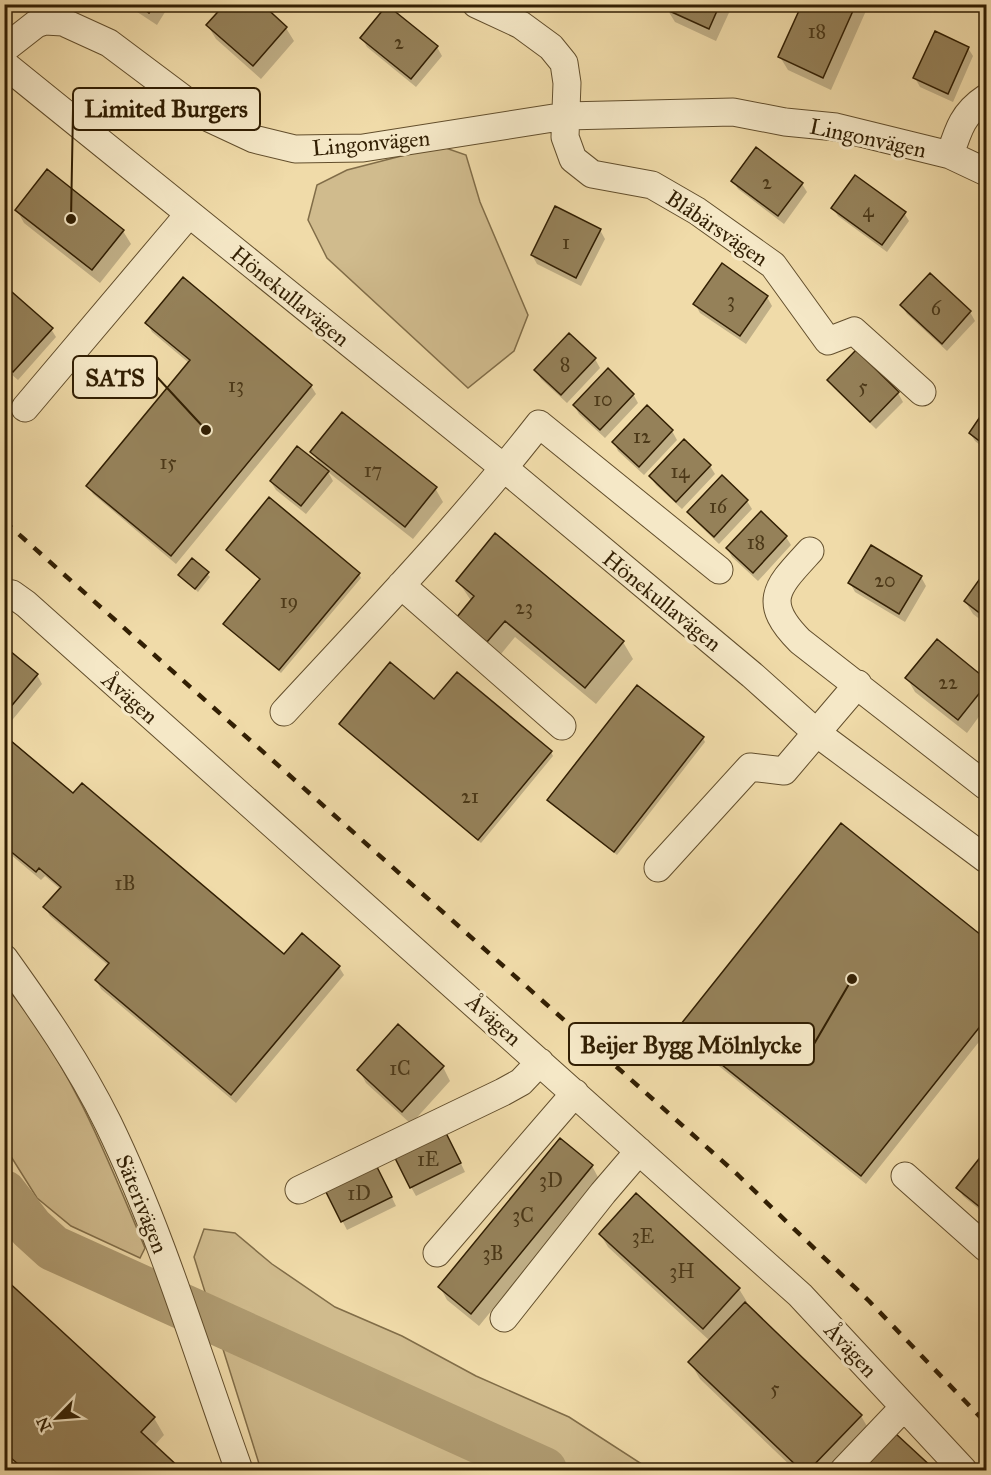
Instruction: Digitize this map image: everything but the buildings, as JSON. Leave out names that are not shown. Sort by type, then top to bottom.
[{"type":"street","points":[[476,4],[521,25],[551,47],[564,63],[567,83],[566,116]]},
{"type":"street","name":"Lingonvägen","points":[[4,49],[25,31],[38,13],[109,43],[209,118],[254,139],[295,149],[363,148],[566,116],[733,112],[785,122],[836,127],[950,155],[987,172]]},
{"type":"street","name":"Hönekullavägen","points":[[4,64],[504,468],[752,675],[818,734],[987,860]]},
{"type":"street","points":[[950,155],[961,121],[972,107],[987,99]]},
{"type":"street","name":"Blåbärsvägen","points":[[566,116],[565,137],[573,159],[592,174],[652,185],[697,212],[773,265],[828,341],[854,331],[922,392]]},
{"type":"street","points":[[25,408],[189,214]]},
{"type":"street","points":[[284,712],[401,585],[504,468],[539,424],[719,570]]},
{"type":"street","points":[[810,550],[780,583],[775,600],[783,625],[800,641],[987,786]]},
{"type":"street","points":[[401,585],[562,726]]},
{"type":"street","name":"Åvägen","points":[[4,593],[12,594],[26,604],[800,1295],[963,1470]]},
{"type":"street","points":[[658,867],[750,767],[784,771],[818,734],[858,684]]},
{"type":"street","name":"Säterivägen","points":[[4,958],[69,1050],[108,1123],[156,1235],[239,1470]]},
{"type":"street","points":[[299,1190],[503,1092],[521,1082],[540,1062]]},
{"type":"street","points":[[437,1253],[575,1093]]},
{"type":"street","points":[[504,1318],[603,1192],[639,1151]]},
{"type":"street","points":[[905,1176],[987,1248]]},
{"type":"street","points":[[844,1470],[904,1407]]},
{"type":"shaded area","points":[[440,146],[466,155],[480,202],[528,315],[514,351],[468,388],[327,258],[308,220],[317,185],[347,170]]},
{"type":"shaded area","points":[[4,984],[48,1045],[85,1110],[145,1248],[140,1258],[71,1226],[37,1198],[5,1147]]},
{"type":"shaded area","points":[[204,1229],[235,1233],[272,1264],[335,1307],[402,1336],[476,1376],[569,1417],[651,1470],[261,1470],[194,1257]]},
{"type":"waterway","points":[[4,1193],[31,1228],[53,1248],[544,1470]]},
{"type":"railway","points":[[4,521],[738,1175],[869,1301],[986,1423]]},
{"type":"place","name":"Limited Burgers","points":[[71,219]]},
{"type":"place","name":"SATS","points":[[206,430]]},
{"type":"place","name":"Beijer Bygg Mölnlycke","points":[[852,979]]}]
